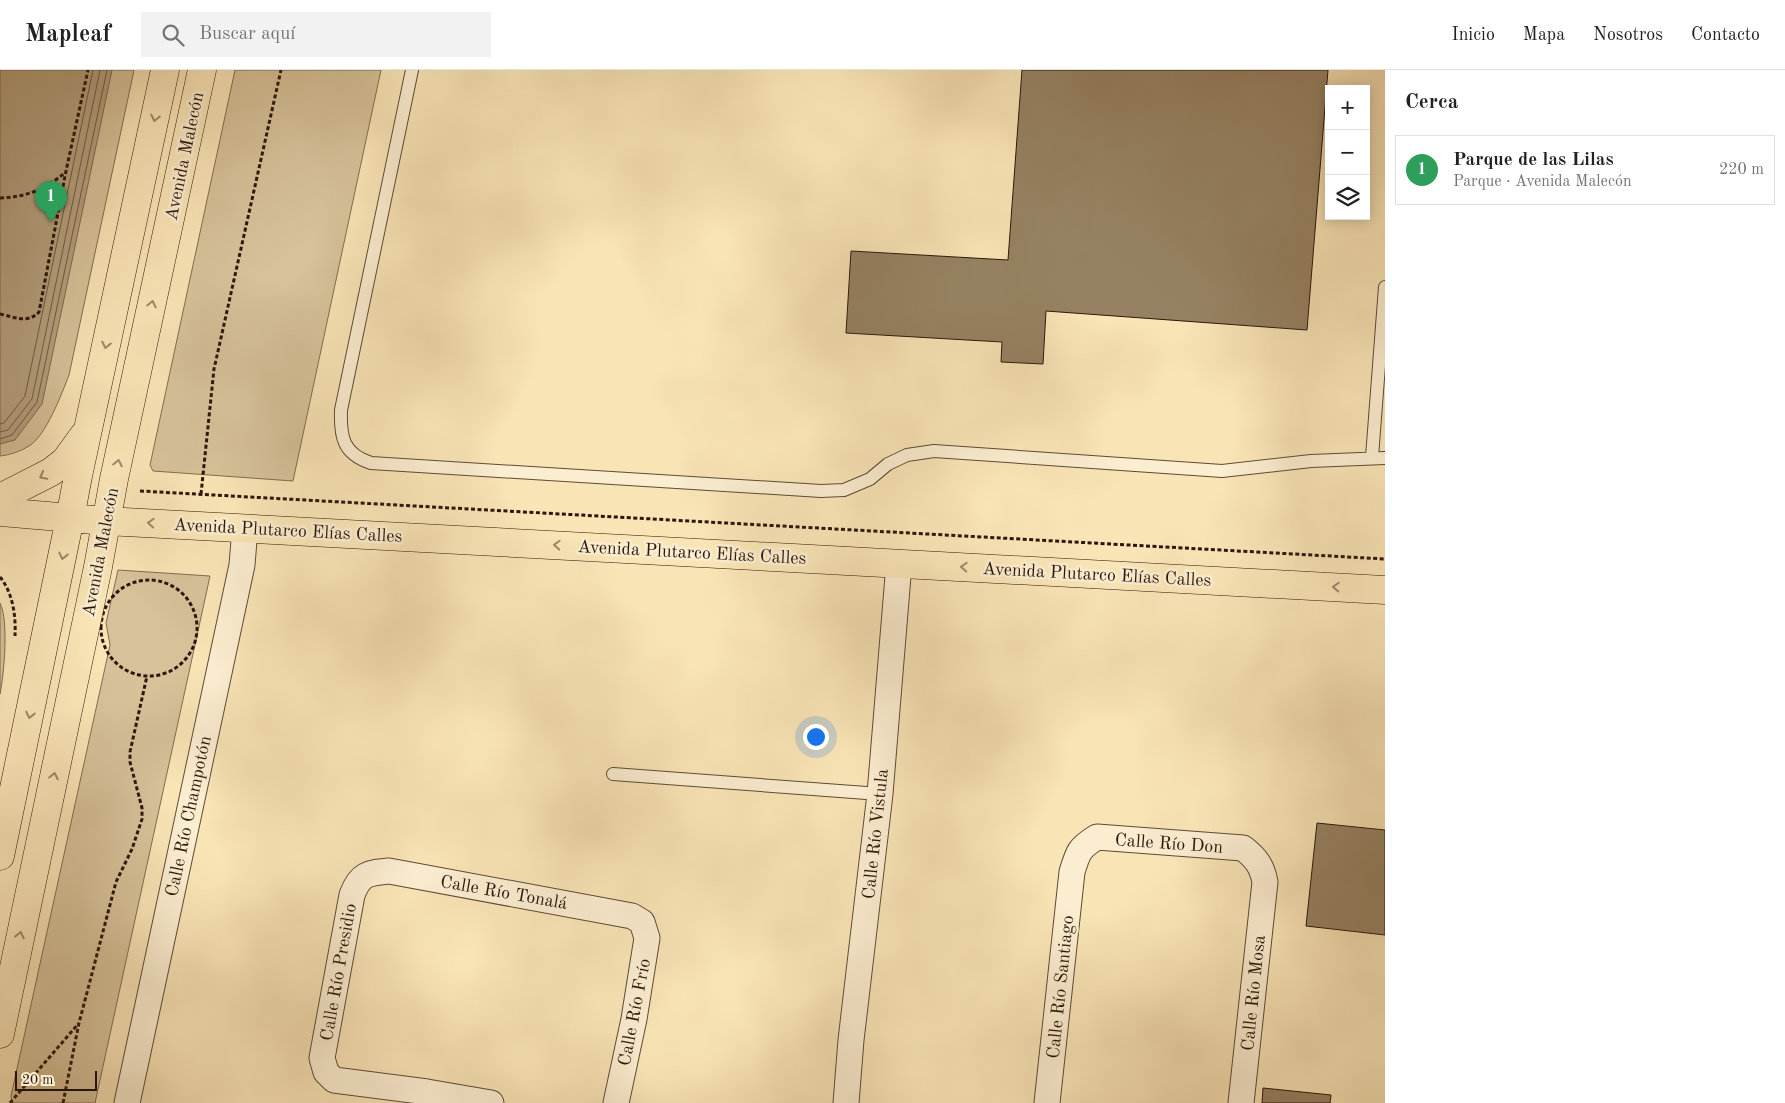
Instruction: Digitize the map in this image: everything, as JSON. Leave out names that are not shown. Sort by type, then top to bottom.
[{"type":"main road","name":"Avenida Malecón","points":[[0,856],[165,70]]},
{"type":"main road","name":"Avenida Malecón","points":[[0,1034],[98,567],[114,479],[202,70]]},
{"type":"main road","points":[[0,498],[51,472],[64,461],[88,430]]},
{"type":"main road","name":"Avenida Plutarco Elías Calles","points":[[0,512],[106,521],[1385,590]]},
{"type":"street","name":"Calle Río Champotón","points":[[127,1103],[242,565],[244,528]]},
{"type":"street","name":"Calle Río Vistula","points":[[846,1103],[851,1040],[880,794],[899,564]]},
{"type":"street","name":"Calle Río Don","points":[[1072,872],[1077,854],[1085,845],[1097,837],[1243,848],[1259,863],[1265,882]]},
{"type":"street","name":"Calle Río Tonalá","points":[[364,875],[388,871],[632,916],[642,922]]},
{"type":"street","name":"Calle Río Santiago","points":[[1047,1103],[1072,872]]},
{"type":"street","name":"Calle Río Presidio","points":[[364,875],[356,884],[352,895],[322,1058],[326,1072],[334,1080],[426,1098]]},
{"type":"street","name":"Calle Río Mosa","points":[[1241,1103],[1265,882]]},
{"type":"street","name":"Calle Río Frío","points":[[616,1103],[634,1019],[647,938],[642,922]]},
{"type":"street","points":[[426,1098],[491,1103]]},
{"type":"lane","points":[[412,70],[341,410],[340,428],[345,444],[351,453],[360,460],[371,463],[821,491],[844,490],[870,480],[888,464],[907,455],[934,451],[1222,470],[1310,461],[1379,457],[1385,287]]},
{"type":"lane","points":[[613,774],[880,794]]},
{"type":"path","points":[[0,314],[27,320],[34,318],[39,312],[66,171],[88,70]]},
{"type":"path","points":[[201,494],[214,369],[281,70]]},
{"type":"path","points":[[0,198],[14,198],[33,193],[49,185],[66,171]]},
{"type":"path","points":[[114,479],[126,487],[138,490],[201,494],[1385,559]]},
{"type":"path","points":[[0,577],[6,584],[16,617],[15,643]]},
{"type":"path","points":[[146,579],[164,581],[179,589],[191,602],[196,619],[195,636],[190,652],[180,666],[164,674],[147,676],[133,673],[120,666],[104,645],[102,627],[105,609],[115,594],[129,584],[146,579]]},
{"type":"path","points":[[63,1103],[79,1023],[116,882],[132,849],[142,819],[142,808],[130,762],[130,752],[147,676]]},
{"type":"path","points":[[10,1103],[79,1023]]},
{"type":"shaded area","points":[[0,70],[134,70],[69,375],[53,414],[35,441],[19,451],[0,456]]},
{"type":"shaded area","points":[[235,70],[381,70],[293,481],[153,471],[150,465]]},
{"type":"shaded area","points":[[118,570],[210,576],[95,1103],[12,1103],[11,1096],[110,645],[106,623]]},
{"type":"shaded area","points":[[0,603],[3,611],[5,634],[0,694]]},
{"type":"water","points":[[0,70],[112,70],[42,404],[15,440],[0,444]]},
{"type":"building","points":[[1022,70],[1328,70],[1327,85],[1325,85],[1325,107],[1307,330],[1046,311],[1043,364],[1001,362],[1002,342],[846,333],[851,251],[1008,260]]},
{"type":"building","points":[[1317,823],[1385,830],[1385,935],[1306,926]]},
{"type":"building","points":[[1263,1088],[1331,1095],[1330,1103],[1262,1103]]},
{"type":"place","name":"Parque de las Lilas","points":[[51,222]]}]
